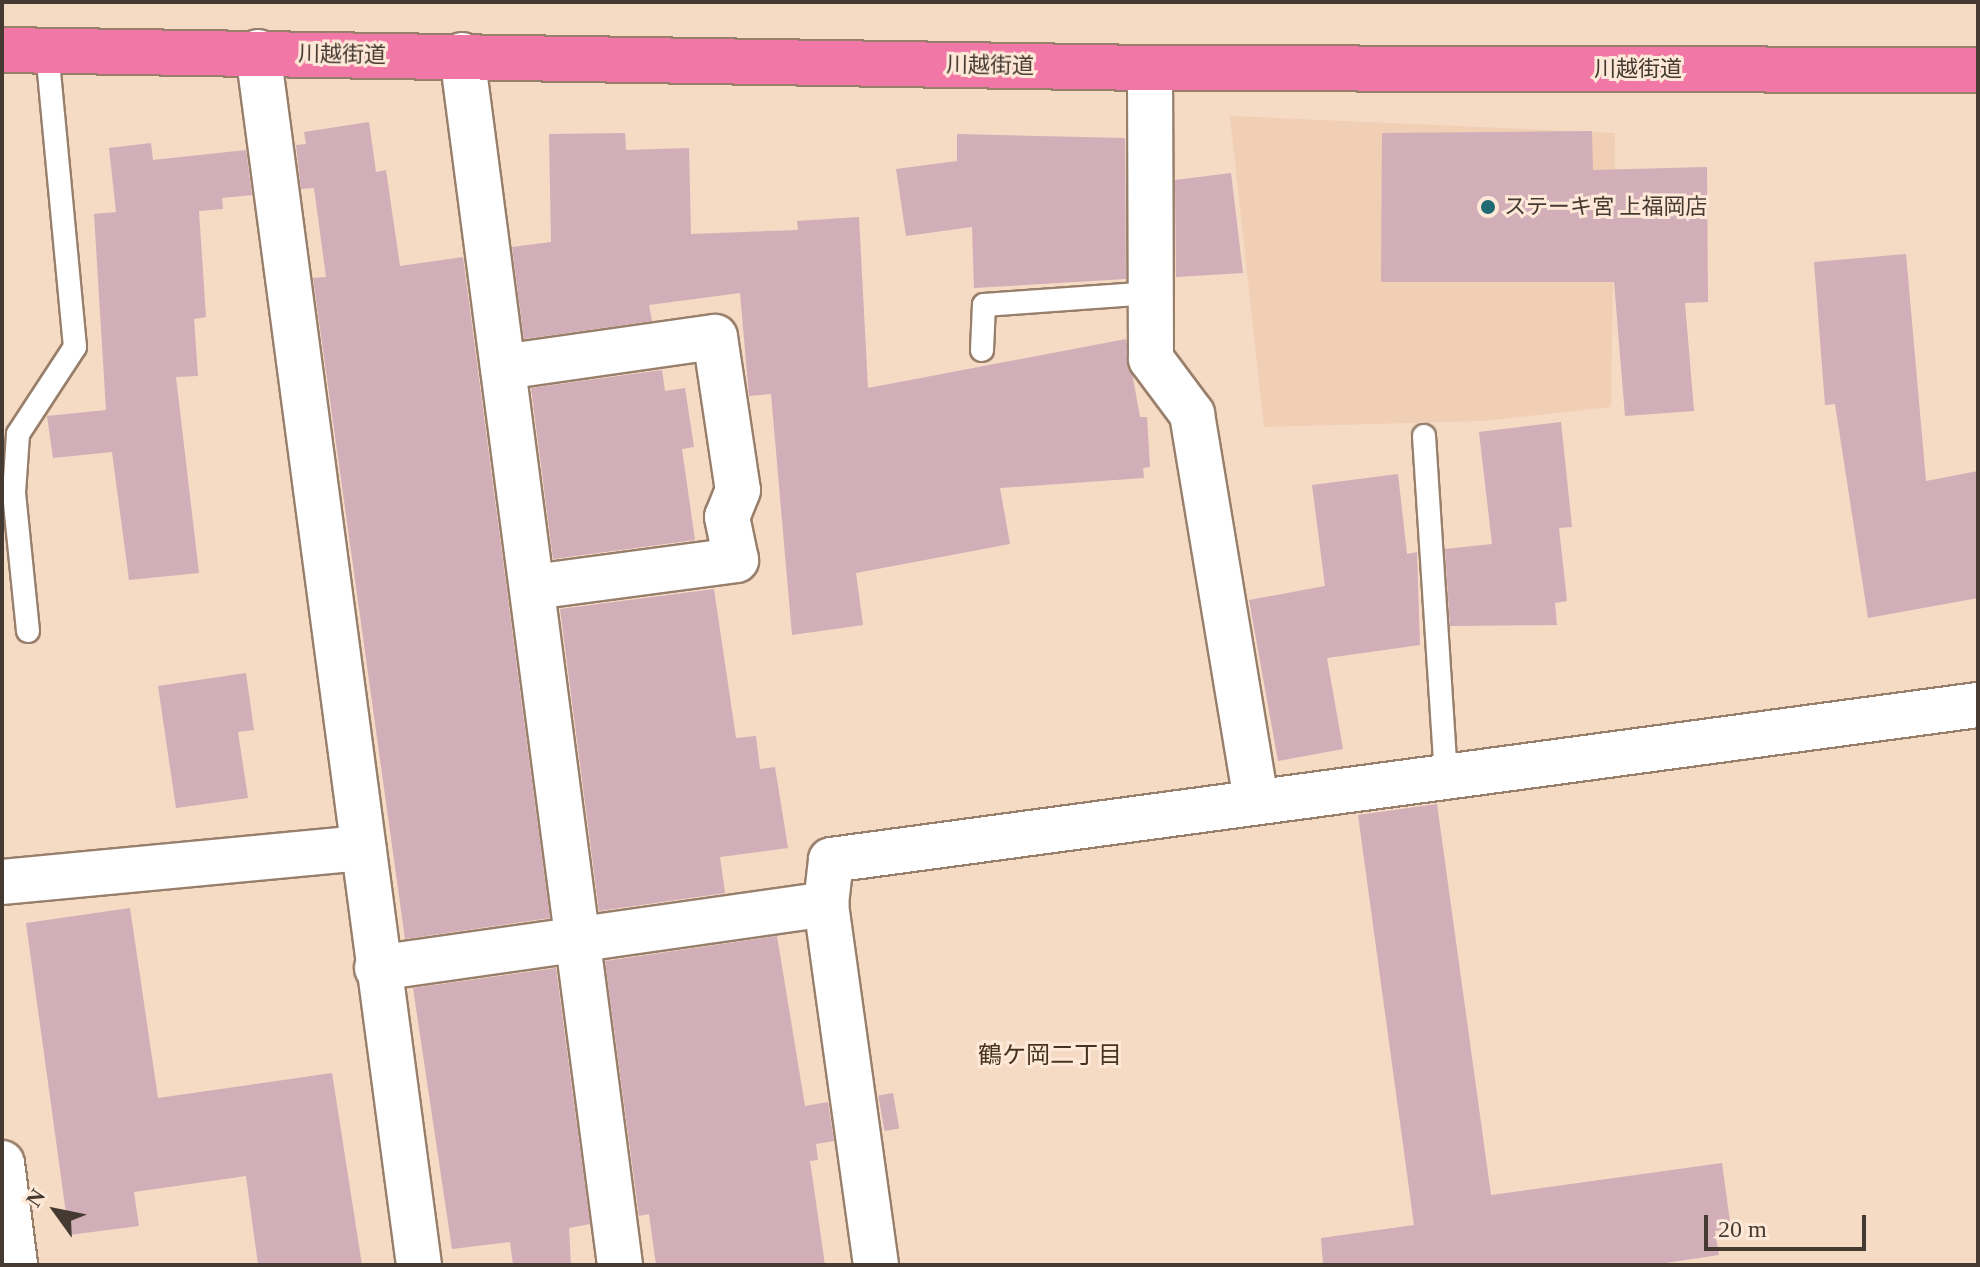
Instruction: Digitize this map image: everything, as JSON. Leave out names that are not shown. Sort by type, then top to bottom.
[{"type":"highway","name":"川越街道","points":[[2,50],[1150,68],[1978,70]]},
{"type":"street","points":[[258,52],[377,968],[419,1265]]},
{"type":"street","points":[[462,55],[581,942],[620,1265]]},
{"type":"street","points":[[1150,68],[1151,359],[1192,414],[1256,802]]},
{"type":"street","points":[[503,367],[715,337],[738,490],[727,517],[736,560],[533,587]]},
{"type":"street","points":[[876,1265],[826,904],[831,860],[1978,705]]},
{"type":"street","points":[[2,882],[363,848]]},
{"type":"street","points":[[377,968],[581,942],[826,904]]},
{"type":"street","points":[[2,1163],[15,1265]]},
{"type":"lane","points":[[28,631],[14,493],[18,434],[75,347],[47,49]]},
{"type":"lane","points":[[982,350],[984,305],[1150,293]]},
{"type":"lane","points":[[1424,436],[1446,777]]},
{"type":"shaded area","points":[[1230,116],[1615,133],[1611,407],[1483,421],[1264,427]]},
{"type":"building","points":[[369,122],[376,172],[386,170],[400,266],[463,257],[550,918],[405,939],[313,278],[326,277],[314,188],[301,189],[296,145],[306,144],[304,132]]},
{"type":"building","points":[[1592,131],[1593,170],[1707,167],[1708,302],[1685,303],[1694,411],[1625,416],[1614,282],[1381,282],[1382,133]]},
{"type":"building","points":[[625,133],[626,150],[689,148],[691,234],[798,230],[797,221],[859,217],[868,388],[1126,339],[1140,417],[1147,417],[1150,467],[1143,468],[1144,478],[1000,488],[1010,544],[856,573],[863,625],[792,635],[771,394],[749,396],[740,293],[649,305],[652,321],[524,339],[512,247],[551,242],[549,134]]},
{"type":"building","points":[[957,134],[1125,138],[1126,279],[974,288],[972,227],[906,236],[896,169],[957,161]]},
{"type":"building","points":[[151,143],[153,160],[246,150],[252,195],[222,198],[223,209],[199,211],[206,317],[194,319],[198,376],[176,377],[199,573],[129,580],[112,452],[53,458],[47,416],[106,410],[94,214],[116,212],[109,148]]},
{"type":"building","points":[[1231,173],[1243,273],[1176,277],[1175,180]]},
{"type":"building","points":[[1906,254],[1926,481],[1978,471],[1978,598],[1868,618],[1835,404],[1825,405],[1814,262]]},
{"type":"building","points":[[662,370],[665,391],[685,388],[694,447],[682,449],[695,540],[553,559],[531,388]]},
{"type":"building","points":[[1561,422],[1572,527],[1559,528],[1567,601],[1555,603],[1557,625],[1450,626],[1445,549],[1492,544],[1479,432]]},
{"type":"building","points":[[1398,474],[1407,554],[1417,552],[1420,645],[1327,658],[1343,749],[1278,761],[1249,600],[1325,586],[1312,485]]},
{"type":"building","points":[[714,589],[736,738],[756,736],[760,769],[775,767],[788,848],[720,857],[725,893],[599,911],[560,609]]},
{"type":"building","points":[[246,673],[254,730],[238,732],[248,798],[176,808],[158,686]]},
{"type":"building","points":[[1437,804],[1491,1195],[1722,1163],[1731,1229],[1715,1231],[1719,1255],[1652,1265],[1323,1265],[1321,1238],[1414,1225],[1358,815]]},
{"type":"building","points":[[130,908],[158,1098],[332,1073],[362,1265],[258,1265],[246,1176],[134,1192],[139,1226],[69,1235],[26,923]]},
{"type":"building","points":[[777,936],[805,1106],[828,1102],[834,1141],[816,1144],[818,1160],[810,1161],[825,1265],[656,1265],[649,1214],[639,1216],[605,961]]},
{"type":"building","points":[[556,968],[590,1224],[569,1228],[571,1265],[513,1265],[510,1242],[452,1249],[413,988]]},
{"type":"building","points":[[893,1093],[899,1128],[884,1131],[878,1096]]},
{"type":"place","name":"ステーキ宮 上福岡店","points":[[1488,207]]},
{"type":"district","name":"鶴ケ岡二丁目","points":[[1050,1056]]}]
